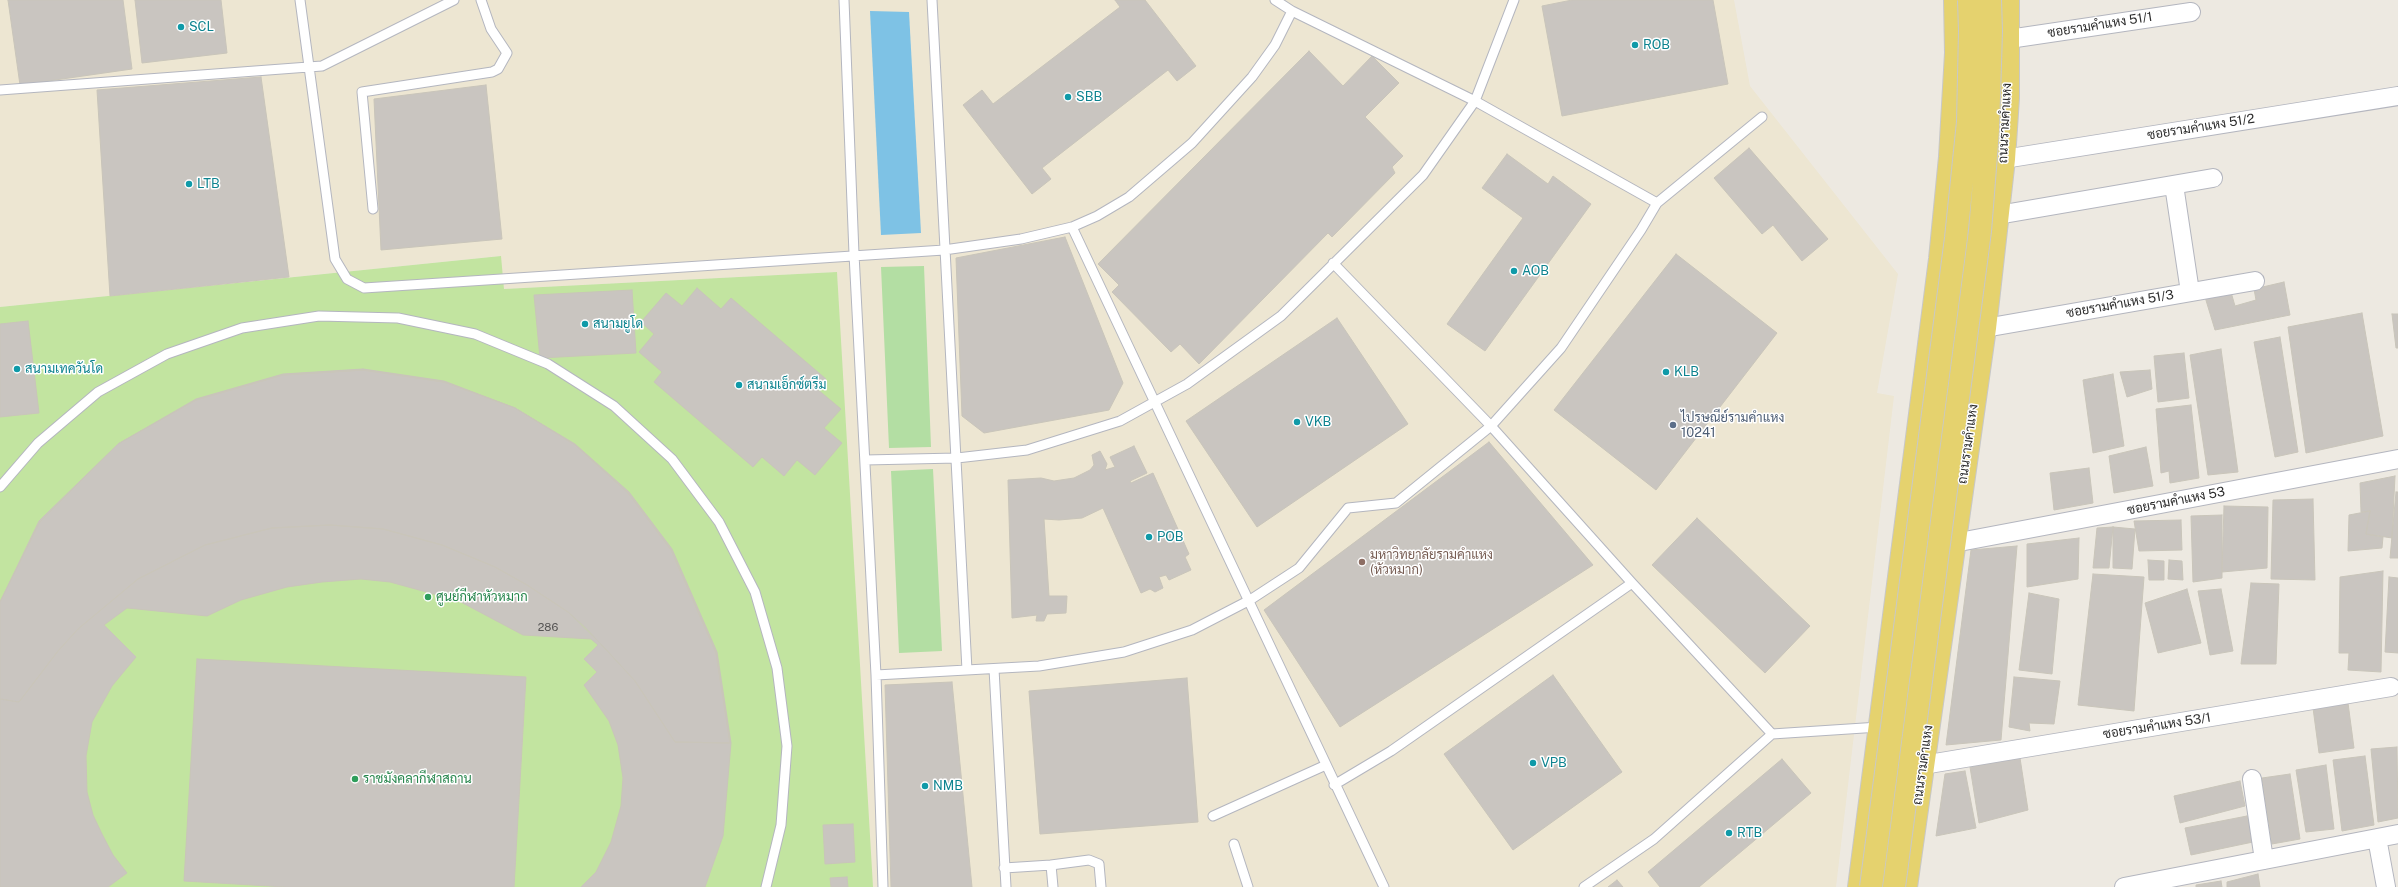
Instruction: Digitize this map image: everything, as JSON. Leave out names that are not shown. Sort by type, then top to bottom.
[{"type":"main road","points":[[1859,887],[1940,259],[1946,202],[1956,53],[1955,0]]},
{"type":"main road","points":[[1871,887],[1956,238],[1968,122],[1970,31],[1969,0]]},
{"type":"main road","name":"ถนนรามคำแหง","points":[[1894,887],[1980,232],[1988,130],[1991,31],[1990,0]]},
{"type":"main road","name":"ถนนรามคำแหง","points":[[1906,887],[1985,328],[1993,259],[2004,159],[2009,39],[2008,0]]},
{"type":"main road","points":[[1946,202],[1998,210]]},
{"type":"main road","points":[[1940,259],[1993,259]]},
{"type":"main road","points":[[1926,359],[1980,363]]},
{"type":"main road","points":[[1920,409],[1973,413]]},
{"type":"street","name":"ซอยรามคำแหง 51/1","points":[[2009,39],[2191,12]]},
{"type":"street","name":"ซอยรามคำแหง 51/2","points":[[2004,159],[2398,96]]},
{"type":"street","points":[[1998,210],[2213,178]]},
{"type":"street","points":[[2174,185],[2190,292]]},
{"type":"street","name":"ซอยรามคำแหง 51/3","points":[[1985,328],[2255,281]]},
{"type":"street","name":"ซอยรามคำแหง 53","points":[[1954,543],[2398,459]]},
{"type":"street","name":"ซอยรามคำแหง 53/1","points":[[1923,765],[2391,687]]},
{"type":"street","points":[[2252,779],[2264,860]]},
{"type":"street","points":[[2124,887],[2398,834]]},
{"type":"street","points":[[2377,838],[2386,887]]},
{"type":"lane","points":[[300,0],[308,67],[336,259],[347,279],[364,288],[854,254],[944,250],[1021,239],[1072,227],[1097,216],[1129,197],[1192,143],[1252,77],[1274,45],[1292,10]]},
{"type":"lane","points":[[0,90],[322,66],[454,0]]},
{"type":"lane","points":[[373,209],[362,92],[492,72],[498,69],[504,62],[507,53],[491,29],[481,0]]},
{"type":"lane","points":[[844,0],[854,254],[876,675],[883,887]]},
{"type":"lane","points":[[932,0],[967,670]]},
{"type":"lane","points":[[1275,0],[1292,10],[1475,101],[1657,203]]},
{"type":"lane","points":[[865,460],[957,458],[1027,450],[1120,421],[1187,384],[1281,316],[1423,175],[1475,101],[1514,0]]},
{"type":"lane","points":[[876,675],[1039,666],[1124,652],[1192,630],[1250,600],[1299,568],[1348,508],[1396,503],[1491,426],[1561,348],[1641,230],[1657,203],[1762,117]]},
{"type":"lane","points":[[1072,227],[1250,600],[1334,785],[1384,887]]},
{"type":"lane","points":[[1333,263],[1491,426],[1632,583],[1772,734]]},
{"type":"lane","points":[[0,487],[38,443],[98,392],[167,354],[242,328],[319,316],[398,318],[475,334],[548,364],[614,406],[672,459],[719,522],[755,592],[778,668],[787,746],[781,825],[766,887]]},
{"type":"lane","points":[[1334,785],[1391,751],[1632,583]]},
{"type":"lane","points":[[994,669],[1006,887]]},
{"type":"lane","points":[[1584,887],[1654,839],[1772,734],[1879,727]]},
{"type":"lane","points":[[1213,816],[1326,765]]},
{"type":"lane","points":[[1234,844],[1248,887]]},
{"type":"lane","points":[[1004,868],[1094,861],[1101,868],[1102,887]]},
{"type":"lane","points":[[1051,865],[1053,887]]},
{"type":"shaded area","name":"มหาวิทยาลัยรามคำแหง (หัวหมาก)","points":[[0,0],[1734,0],[1750,86],[1898,274],[1877,393],[1894,396],[1836,887],[864,887],[837,272],[504,289],[500,256],[0,307]]},
{"type":"green space","name":"ศูนย์กีฬาหัวหมาก","points":[[501,256],[504,289],[837,272],[873,887],[0,887],[0,307]]},
{"type":"green space","points":[[924,266],[931,447],[889,448],[881,267]]},
{"type":"green space","points":[[933,469],[942,651],[899,653],[891,471]]},
{"type":"water","points":[[870,11],[909,12],[921,233],[881,235]]},
{"type":"building","points":[[8,0],[123,0],[132,69],[20,85]]},
{"type":"building","name":"SCL","points":[[135,0],[221,0],[227,53],[142,63]]},
{"type":"building","name":"SBB","points":[[1115,0],[1145,0],[1196,66],[1177,81],[1168,70],[1042,168],[1051,179],[1032,194],[963,105],[982,90],[993,104],[1120,7]]},
{"type":"building","name":"ROB","points":[[1572,0],[1713,0],[1728,84],[1562,116],[1542,6]]},
{"type":"building","points":[[1309,51],[1343,86],[1372,56],[1399,83],[1365,117],[1403,156],[1392,167],[1395,173],[1332,237],[1328,233],[1199,364],[1180,344],[1171,352],[1112,292],[1119,285],[1098,264]]},
{"type":"building","name":"LTB","points":[[261,77],[289,277],[110,296],[97,90]]},
{"type":"building","points":[[486,85],[502,239],[381,250],[374,99]]},
{"type":"building","points":[[1749,148],[1828,239],[1802,261],[1773,225],[1762,234],[1714,178]]},
{"type":"building","name":"AOB","points":[[1507,154],[1548,184],[1553,176],[1591,204],[1485,351],[1447,324],[1523,218],[1482,188]]},
{"type":"building","points":[[1065,237],[1123,383],[1109,410],[984,433],[962,416],[956,258]]},
{"type":"building","name":"KLB","points":[[1676,254],[1777,333],[1656,490],[1554,410]]},
{"type":"building","points":[[2284,282],[2290,315],[2215,330],[2205,297],[2231,292],[2235,306],[2256,300],[2254,289]]},
{"type":"building","name":"สนามเอ็กซ์ตรีม","points":[[697,288],[721,309],[731,298],[826,379],[817,389],[841,409],[824,428],[842,443],[815,475],[797,460],[784,476],[762,457],[753,467],[654,382],[662,372],[639,352],[654,334],[641,322],[666,293],[682,306]]},
{"type":"building","name":"สนามยูโด","points":[[632,290],[636,353],[540,358],[534,295]]},
{"type":"building","points":[[2362,313],[2383,436],[2306,453],[2288,327]]},
{"type":"building","points":[[2392,314],[2398,314],[2398,348],[2396,348]]},
{"type":"building","name":"VKB","points":[[1337,318],[1408,424],[1257,527],[1186,421]]},
{"type":"building","name":"สนามเทควันโด","points":[[28,321],[39,413],[0,417],[0,324]]},
{"type":"building","points":[[2280,337],[2298,452],[2275,457],[2254,342]]},
{"type":"building","points":[[2221,349],[2238,472],[2208,475],[2190,355]]},
{"type":"building","points":[[2184,353],[2189,398],[2158,402],[2154,356]]},
{"type":"building","points":[[363,369],[444,381],[515,408],[444,382],[363,370],[283,375],[196,400],[118,444],[196,399],[283,374]]},
{"type":"building","points":[[363,370],[444,382],[515,408],[575,445],[628,493],[671,550],[716,653],[730,743],[675,742],[635,681],[602,645],[568,612],[527,585],[495,567],[442,545],[383,529],[330,525],[272,528],[205,545],[138,579],[78,629],[58,651],[19,702],[0,699],[0,602],[40,522],[118,444],[196,400],[283,375]]},
{"type":"building","points":[[2150,370],[2152,389],[2127,397],[2120,372]]},
{"type":"building","points":[[2113,374],[2124,446],[2093,453],[2083,380]]},
{"type":"building","points":[[2191,405],[2199,478],[2170,483],[2169,471],[2161,473],[2156,409]]},
{"type":"building","points":[[515,408],[575,444],[629,492],[672,549],[717,652],[731,743],[723,836],[705,887],[581,887],[596,872],[611,842],[621,806],[623,778],[618,745],[609,721],[584,685],[597,672],[584,659],[598,645],[591,639],[523,635],[459,601],[390,582],[361,579],[322,582],[287,587],[241,600],[207,616],[127,608],[104,625],[136,657],[112,686],[92,722],[86,756],[87,792],[93,815],[102,834],[113,855],[127,873],[108,887],[0,887],[0,699],[19,702],[58,651],[78,629],[138,579],[205,545],[272,528],[330,525],[383,529],[442,545],[495,567],[527,585],[568,612],[585,627],[635,681],[675,742],[730,743],[716,653],[671,550],[628,493],[575,445]]},
{"type":"building","points":[[1489,442],[1593,565],[1340,727],[1264,610]]},
{"type":"building","points":[[118,444],[40,522],[0,602],[39,521]]},
{"type":"building","name":"POB","points":[[1134,446],[1147,473],[1130,481],[1131,483],[1153,473],[1189,554],[1185,557],[1191,570],[1169,580],[1166,575],[1159,577],[1163,588],[1155,592],[1150,589],[1141,593],[1103,508],[1082,518],[1059,520],[1044,519],[1049,596],[1067,596],[1066,613],[1047,614],[1044,621],[1036,621],[1037,615],[1012,618],[1008,480],[1041,478],[1054,481],[1074,478],[1090,470],[1094,465],[1092,455],[1100,451],[1107,464],[1105,470],[1115,467],[1110,457]]},
{"type":"building","points":[[2146,447],[2153,486],[2114,493],[2109,456]]},
{"type":"building","points":[[2089,468],[2093,503],[2054,510],[2050,473]]},
{"type":"building","points":[[2395,476],[2392,538],[2366,534],[2370,511],[2361,512],[2360,483]]},
{"type":"building","points":[[2396,492],[2398,492],[2398,558],[2390,558]]},
{"type":"building","points":[[2313,499],[2315,580],[2271,579],[2273,500]]},
{"type":"building","points":[[2224,506],[2268,507],[2267,568],[2222,572]]},
{"type":"building","points":[[2370,511],[2366,534],[2383,537],[2382,548],[2348,551],[2349,515]]},
{"type":"building","points":[[2222,515],[2222,578],[2193,582],[2191,516]]},
{"type":"building","points":[[1697,518],[1810,626],[1765,673],[1652,565]]},
{"type":"building","points":[[2181,520],[2182,550],[2139,551],[2134,521]]},
{"type":"building","points":[[2113,527],[2109,568],[2093,568],[2097,528]]},
{"type":"building","points":[[2113,527],[2135,529],[2132,569],[2113,568]]},
{"type":"building","points":[[2079,538],[2078,579],[2027,587],[2027,544]]},
{"type":"building","points":[[2017,546],[2001,740],[1946,745],[1971,550]]},
{"type":"building","points":[[2148,560],[2164,561],[2164,580],[2149,580]]},
{"type":"building","points":[[2169,560],[2182,561],[2183,580],[2168,579]]},
{"type":"building","points":[[2383,571],[2381,672],[2348,670],[2349,653],[2339,653],[2340,577]]},
{"type":"building","points":[[2093,574],[2144,577],[2134,711],[2078,705]]},
{"type":"building","points":[[2389,577],[2398,578],[2398,653],[2385,652]]},
{"type":"building","points":[[2251,583],[2279,584],[2276,664],[2241,664]]},
{"type":"building","points":[[2187,589],[2201,643],[2158,653],[2145,603]]},
{"type":"building","points":[[2221,589],[2233,651],[2210,655],[2198,591]]},
{"type":"building","points":[[2029,593],[2059,599],[2052,674],[2019,670]]},
{"type":"building","name":"ราชมังคลากีฬาสถาน","points":[[197,659],[526,677],[514,887],[286,887],[184,881]]},
{"type":"building","name":"VPB","points":[[1553,675],[1622,772],[1513,850],[1444,754]]},
{"type":"building","points":[[2014,677],[2060,681],[2054,724],[2029,723],[2030,731],[2009,727]]},
{"type":"building","points":[[1187,678],[1198,822],[1040,834],[1029,691]]},
{"type":"building","name":"NMB","points":[[952,682],[972,887],[891,887],[885,685]]},
{"type":"building","points":[[2348,703],[2354,748],[2319,753],[2313,708]]},
{"type":"building","points":[[2397,747],[2398,818],[2378,822],[2371,749]]},
{"type":"building","points":[[2365,756],[2374,825],[2342,831],[2333,760]]},
{"type":"building","points":[[2020,758],[2028,810],[1979,823],[1970,767]]},
{"type":"building","name":"RTB","points":[[1782,759],[1811,793],[1699,887],[1660,887],[1648,872]]},
{"type":"building","points":[[2326,765],[2334,829],[2306,832],[2296,770]]},
{"type":"building","points":[[1965,771],[1976,828],[1936,836],[1945,774]]},
{"type":"building","points":[[2290,774],[2300,839],[2272,844],[2262,778]]},
{"type":"building","points":[[2240,781],[2245,806],[2180,823],[2174,796]]},
{"type":"building","points":[[2247,816],[2253,842],[2191,855],[2185,828]]},
{"type":"building","points":[[853,824],[855,862],[825,864],[823,825]]},
{"type":"building","points":[[2258,874],[2260,887],[2227,887],[2227,882]]},
{"type":"building","points":[[847,877],[848,887],[831,887],[830,878]]},
{"type":"building","points":[[1617,880],[1623,887],[1608,887]]},
{"type":"building","points":[[2221,881],[2222,887],[2196,887],[2196,885]]},
{"type":"place","name":"SCL","points":[[181,27]]},
{"type":"place","name":"ROB","points":[[1635,45]]},
{"type":"place","name":"SBB","points":[[1068,97]]},
{"type":"place","name":"LTB","points":[[189,184]]},
{"type":"place","name":"AOB","points":[[1514,271]]},
{"type":"place","name":"สนามยูโด","points":[[585,324]]},
{"type":"place","name":"สนามเทควันโด","points":[[17,369]]},
{"type":"place","name":"KLB","points":[[1666,372]]},
{"type":"place","name":"สนามเอ็กซ์ตรีม","points":[[739,385]]},
{"type":"place","name":"VKB","points":[[1297,422]]},
{"type":"place","name":"ไปรษณีย์รามคำแหง 10241","points":[[1673,425]]},
{"type":"place","name":"POB","points":[[1149,537]]},
{"type":"place","name":"มหาวิทยาลัยรามคำแหง (หัวหมาก)","points":[[1362,562]]},
{"type":"place","name":"ศูนย์กีฬาหัวหมาก","points":[[428,597]]},
{"type":"place","name":"VPB","points":[[1533,763]]},
{"type":"place","name":"ราชมังคลากีฬาสถาน","points":[[355,779]]},
{"type":"place","name":"NMB","points":[[925,786]]},
{"type":"place","name":"RTB","points":[[1729,833]]}]
